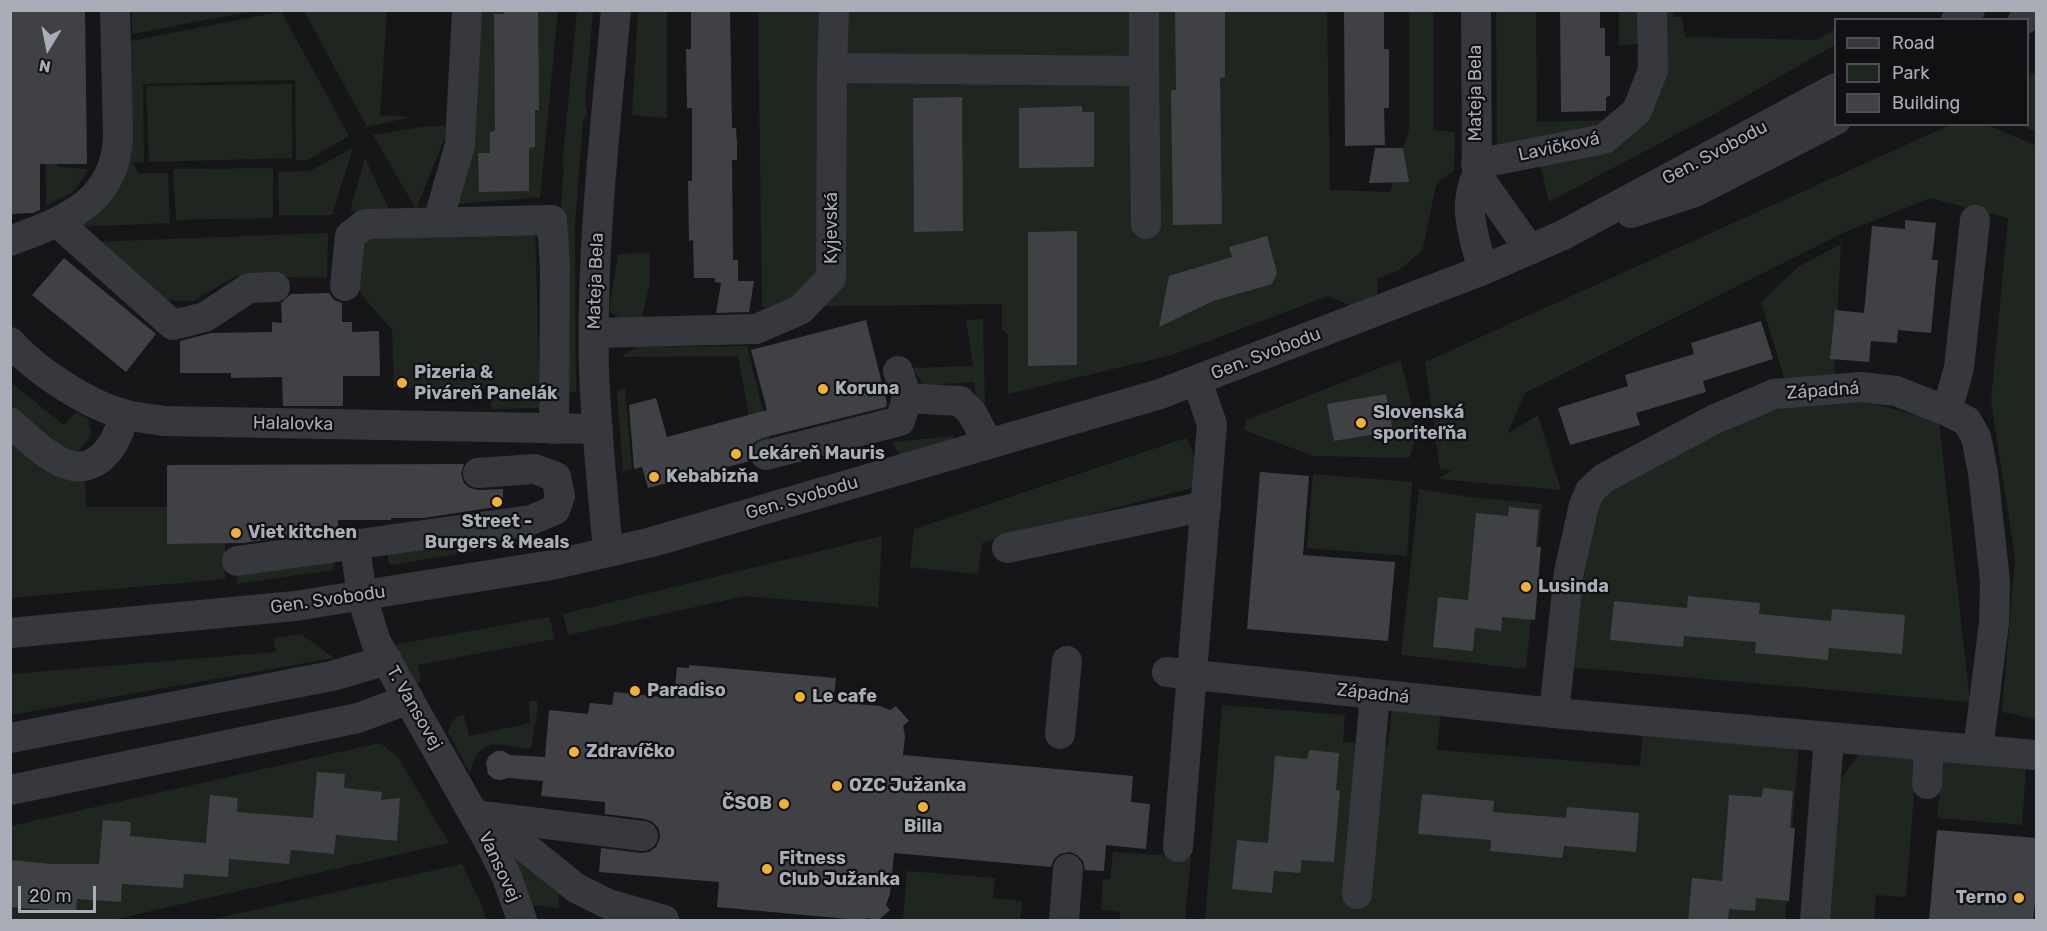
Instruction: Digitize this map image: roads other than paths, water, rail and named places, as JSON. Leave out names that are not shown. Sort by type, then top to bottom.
[{"type":"street","points":[[10,241],[58,223],[94,197],[111,174],[118,154],[115,10]]},
{"type":"street","points":[[438,221],[460,145],[467,10]]},
{"type":"street","name":"Mateja Bela","points":[[608,552],[598,429],[594,333],[599,187],[616,10]]},
{"type":"street","name":"Kyjevská","points":[[594,333],[756,329],[800,310],[831,278],[834,10]]},
{"type":"street","points":[[1144,10],[1146,224]]},
{"type":"street","name":"Mateja Bela","points":[[1476,10],[1477,169],[1470,188],[1469,205],[1474,238],[1483,270]]},
{"type":"street","name":"Lavičková","points":[[1477,169],[1604,139],[1637,111],[1653,70],[1652,10]]},
{"type":"street","points":[[832,68],[1144,71]]},
{"type":"street","name":"Gen. Svobodu","points":[[10,633],[295,606],[552,565],[652,542],[1160,394],[1530,250],[1563,235],[1834,89]]},
{"type":"street","name":"Gen. Svobodu","points":[[1563,235],[1695,192],[1834,121]]},
{"type":"street","points":[[1477,169],[1530,250]]},
{"type":"street","points":[[345,286],[350,236],[365,224],[552,220],[555,267],[554,429]]},
{"type":"street","points":[[1947,411],[1959,368],[1975,220]]},
{"type":"street","points":[[58,223],[173,325],[205,317],[249,288],[275,287]]},
{"type":"street","name":"Halalovka","points":[[10,342],[23,356],[88,400],[126,415],[164,421],[598,429]]},
{"type":"street","points":[[1178,847],[1180,673],[1206,506],[1212,424],[1197,381]]},
{"type":"street","points":[[766,455],[900,421],[903,384],[929,397],[960,401],[972,413],[988,443]]},
{"type":"street","name":"Západná","points":[[1554,712],[1569,573],[1584,505],[1590,491],[1604,478],[1715,419],[1774,394],[1861,387],[1896,391],[1947,411],[1967,422],[1976,437],[1983,472],[1995,581],[1994,623],[1978,750]]},
{"type":"street","points":[[10,422],[50,457],[62,464],[94,467],[112,445],[126,415]]},
{"type":"street","points":[[237,561],[531,520],[555,510],[560,496],[556,477],[534,469],[478,473]]},
{"type":"street","points":[[1007,548],[1206,506]]},
{"type":"street","name":"T. Vansovej","points":[[355,546],[362,597],[376,642],[474,815]]},
{"type":"street","points":[[10,738],[332,676],[387,660]]},
{"type":"street","points":[[1060,734],[1067,662]]},
{"type":"street","name":"Západná","points":[[1180,673],[1554,712],[2037,755]]},
{"type":"street","points":[[1357,894],[1375,694]]},
{"type":"street","points":[[10,790],[358,718],[409,699]]},
{"type":"street","points":[[1815,921],[1829,737]]},
{"type":"street","points":[[1927,784],[1929,746]]},
{"type":"street","points":[[474,815],[643,836]]},
{"type":"street","name":"Vansovej","points":[[474,815],[506,875],[522,921]]},
{"type":"street","points":[[490,843],[506,840],[520,843],[576,888],[608,904],[664,921]]},
{"type":"street","points":[[1064,921],[1068,869]]},
{"type":"place","name":"Pizeria & Piváreň Panelák","points":[[402,383]]},
{"type":"place","name":"Koruna","points":[[823,389]]},
{"type":"place","name":"Slovenská sporiteľňa","points":[[1361,423]]},
{"type":"place","name":"Lekáreň Mauris","points":[[736,454]]},
{"type":"place","name":"Kebabizňa","points":[[654,477]]},
{"type":"place","name":"Street - Burgers & Meals","points":[[497,502]]},
{"type":"place","name":"Viet kitchen","points":[[236,533]]},
{"type":"place","name":"Lusinda","points":[[1526,587]]},
{"type":"place","name":"Paradiso","points":[[635,691]]},
{"type":"place","name":"Le cafe","points":[[800,697]]},
{"type":"place","name":"Zdravíčko","points":[[574,752]]},
{"type":"place","name":"OZC Južanka","points":[[837,786]]},
{"type":"place","name":"ČSOB","points":[[784,804]]},
{"type":"place","name":"Billa","points":[[923,807]]},
{"type":"place","name":"Fitness Club Južanka","points":[[767,869]]},
{"type":"place","name":"Terno","points":[[2019,898]]}]
